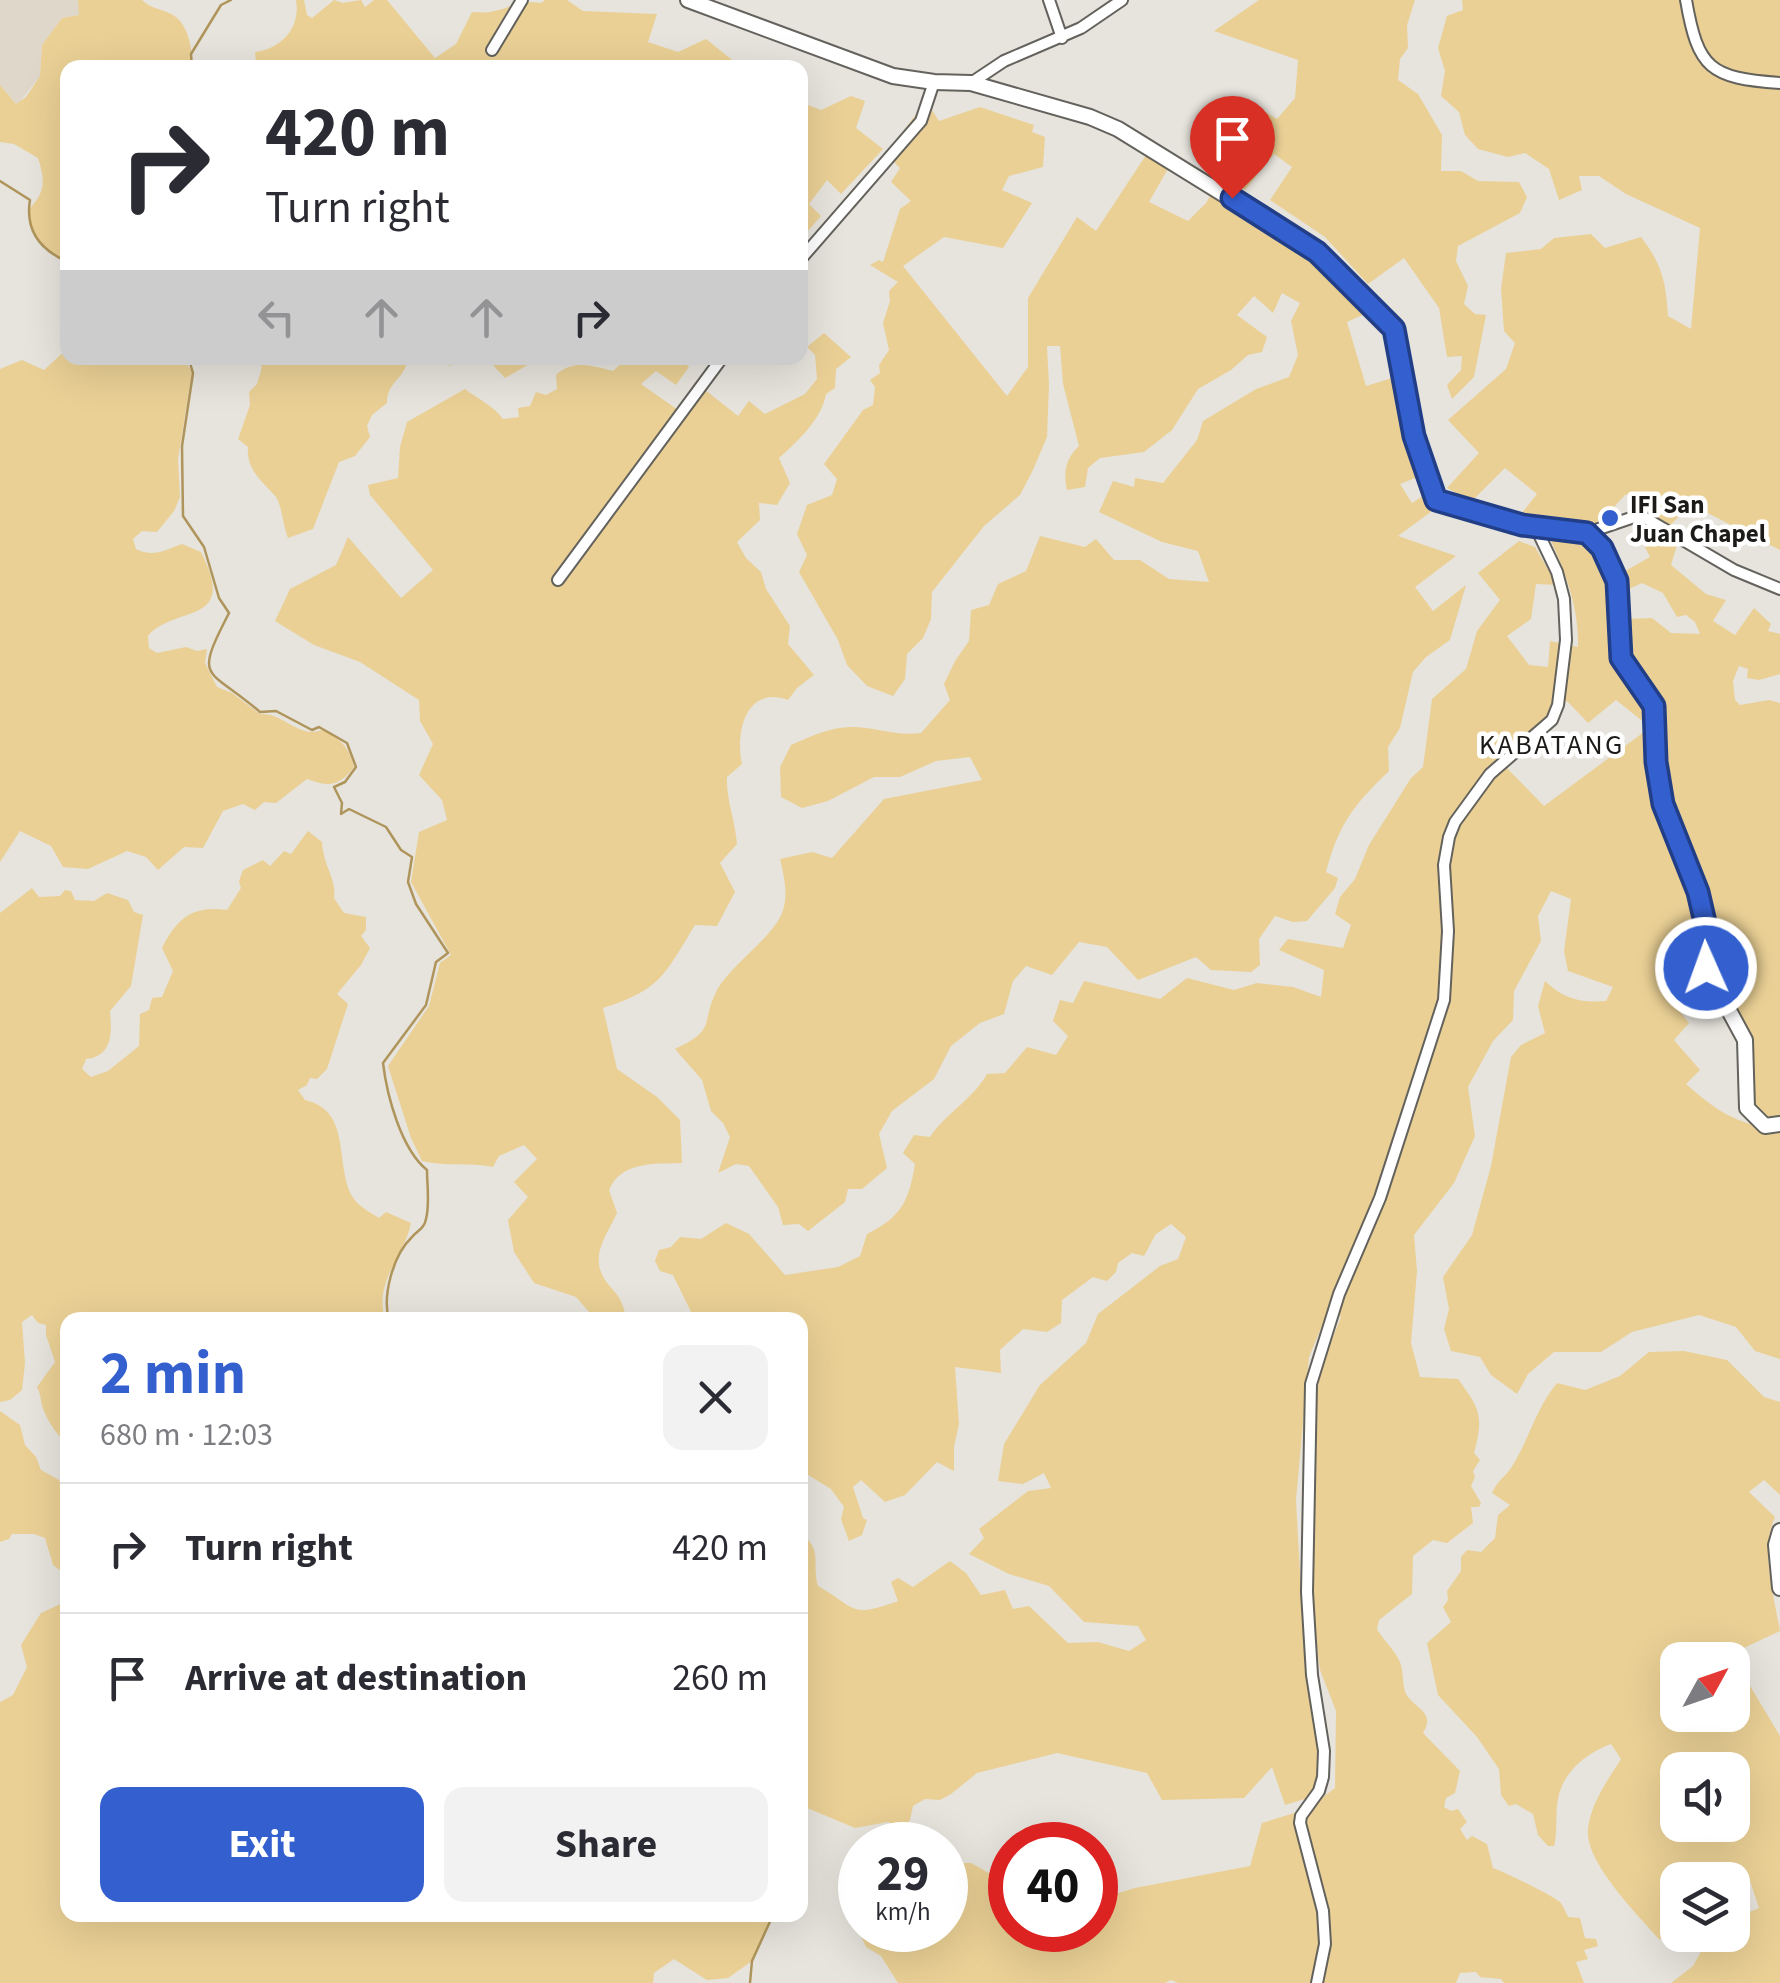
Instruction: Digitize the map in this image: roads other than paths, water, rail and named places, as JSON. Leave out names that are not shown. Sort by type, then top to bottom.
[{"type":"street","points":[[492,50],[522,0]]},
{"type":"street","points":[[688,0],[893,76],[971,83],[1046,102],[1118,129],[1317,252],[1394,329],[1414,436],[1436,500],[1535,526],[1587,533],[1634,517],[1647,519],[1734,570],[1780,589]]},
{"type":"street","points":[[1049,0],[1062,38]]},
{"type":"street","points":[[971,83],[992,67],[1062,38],[1122,0]]},
{"type":"street","points":[[1686,0],[1695,46],[1710,64],[1729,77],[1780,82]]},
{"type":"street","points":[[808,251],[920,121],[934,82]]},
{"type":"street","points":[[558,580],[717,365]]},
{"type":"street","points":[[1317,1983],[1324,1944],[1323,1911],[1300,1823],[1319,1791],[1324,1751],[1312,1675],[1307,1592],[1312,1384],[1339,1294],[1380,1198],[1444,1000],[1448,931],[1444,864],[1449,837],[1455,822],[1490,774],[1552,720],[1558,706],[1566,640],[1564,600],[1557,572],[1535,526]]},
{"type":"street","points":[[1587,533],[1602,548],[1617,581],[1621,658],[1654,706],[1656,762],[1663,804],[1701,904],[1707,931],[1706,968],[1745,1040],[1748,1108],[1765,1126],[1780,1124]]},
{"type":"street","points":[[1780,1531],[1776,1545],[1780,1588]]},
{"type":"waterway","points":[[191,60],[191,54],[221,5],[231,0]]},
{"type":"waterway","points":[[0,181],[30,200],[32,230],[42,245],[60,257]]},
{"type":"waterway","points":[[191,365],[193,373],[182,446],[183,516],[204,547],[219,598],[229,613],[211,652],[211,672],[260,712],[276,711],[312,730],[319,727],[347,743],[356,767],[345,782],[334,787],[342,803],[341,814],[349,809],[386,827],[401,850],[412,857],[408,882],[416,904],[448,953],[436,962],[426,1005],[383,1063],[403,1136],[427,1170],[428,1194],[425,1222],[399,1254],[391,1276],[387,1312]]},
{"type":"waterway","points":[[750,1983],[752,1961],[770,1922]]},
{"type":"place","name":"IFI San Juan Chapel","points":[[1610,518]]},
{"type":"district","name":"KABATANG","points":[[1552,744]]}]
